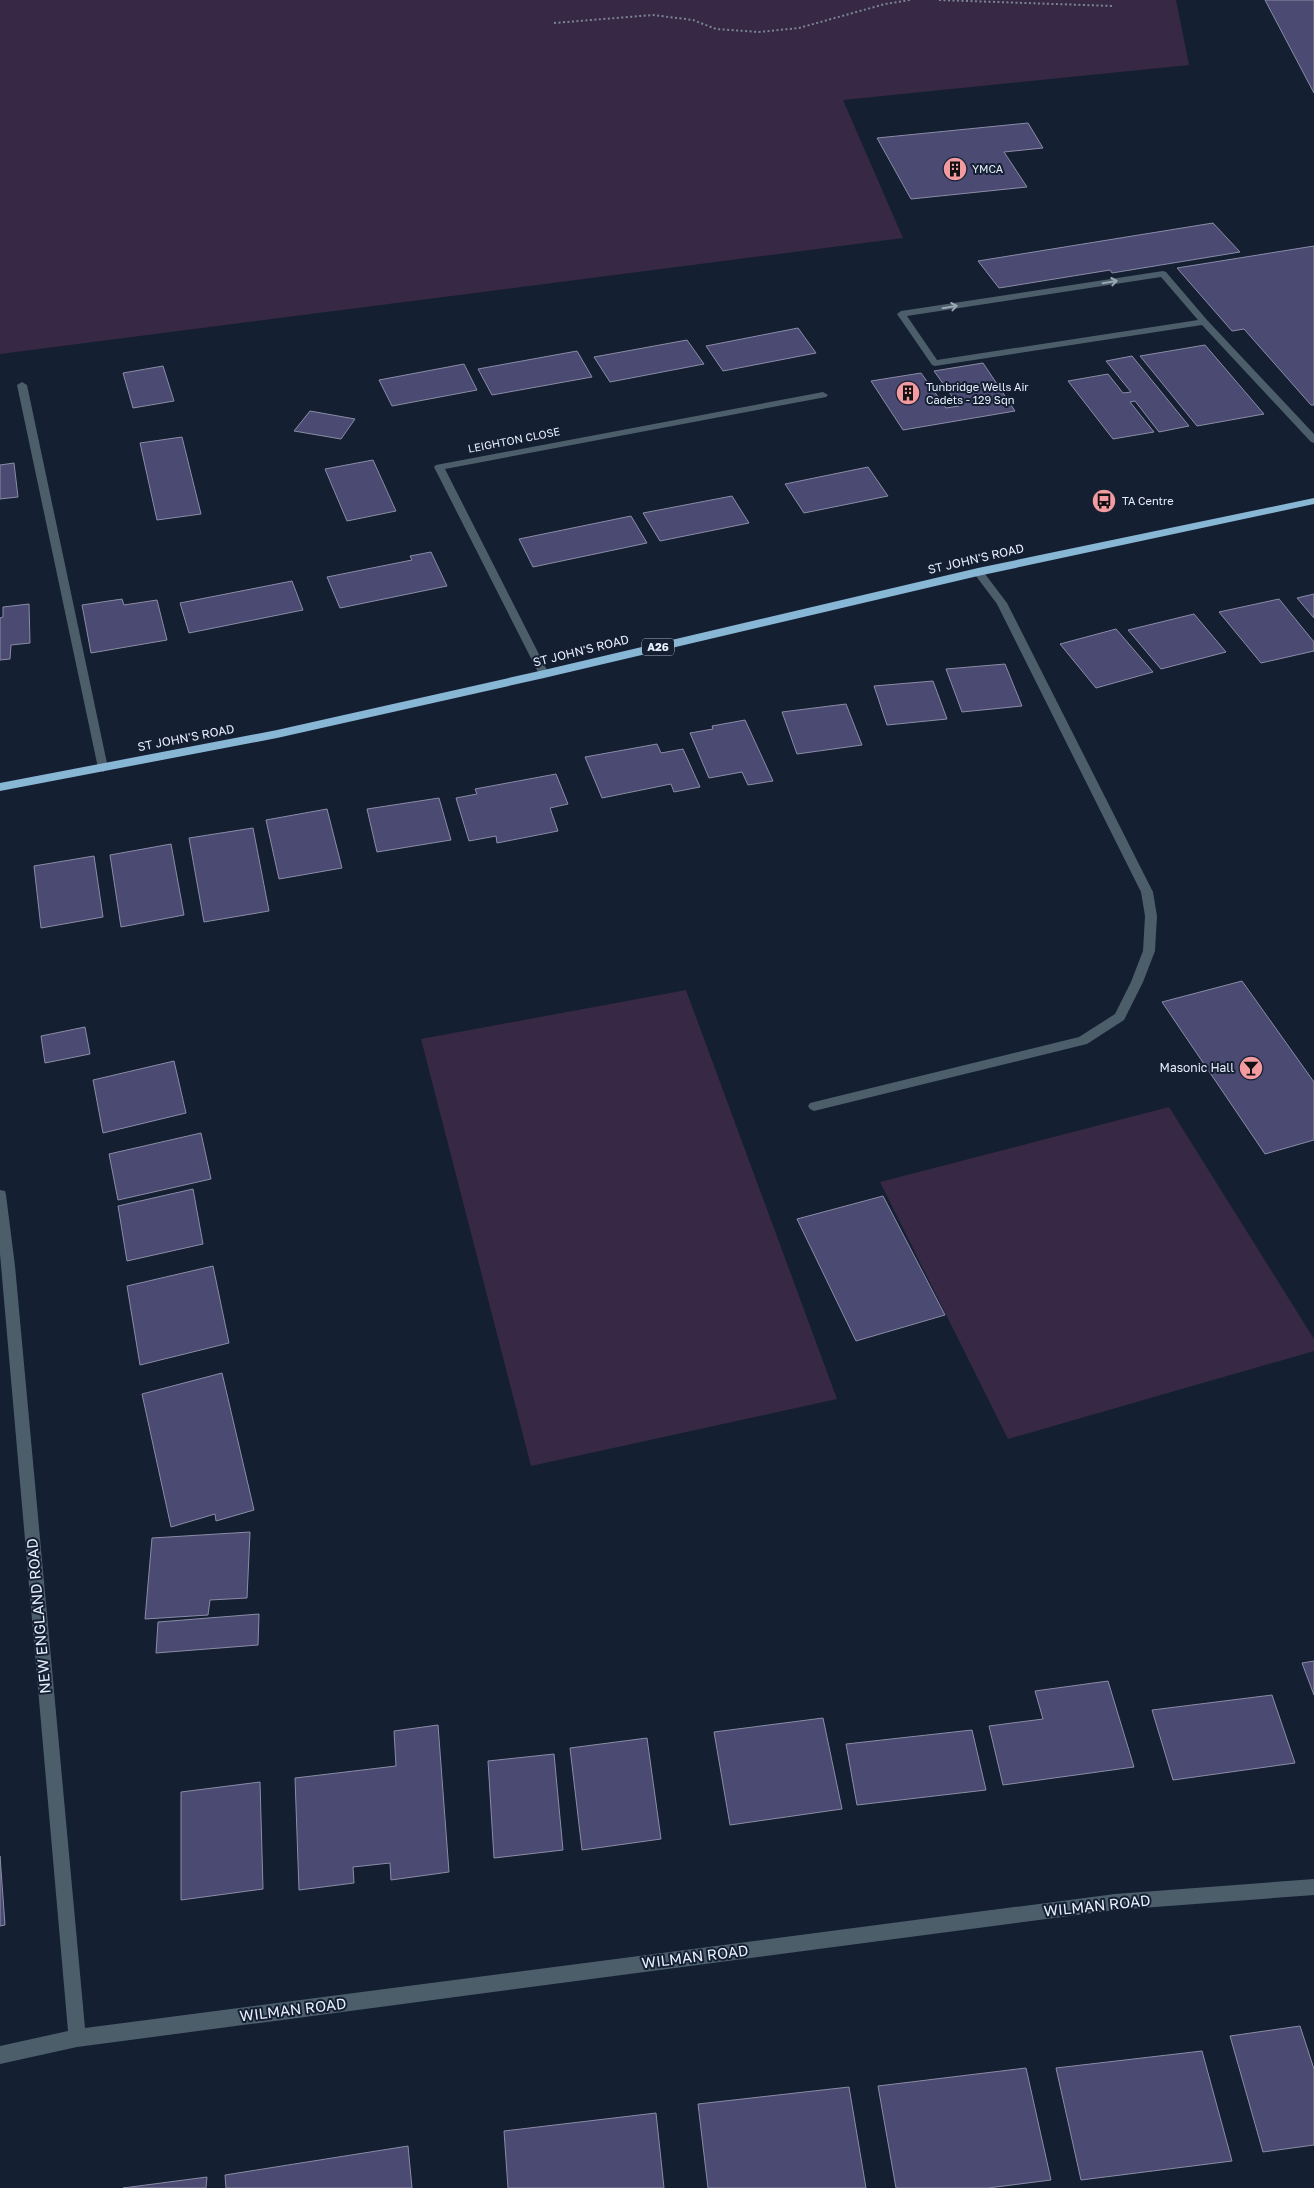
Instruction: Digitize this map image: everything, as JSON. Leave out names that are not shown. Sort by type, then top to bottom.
[{"type":"highway","name":"ST JOHN'S ROAD","points":[[0,787],[277,734],[544,674],[978,572],[1314,501]]},
{"type":"street","points":[[1204,322],[934,363],[901,314],[1163,274],[1204,322],[1314,440]]},
{"type":"street","points":[[22,385],[103,768]]},
{"type":"street","name":"LEIGHTON CLOSE","points":[[544,674],[439,467],[823,395]]},
{"type":"street","points":[[814,1106],[1083,1041],[1120,1017],[1149,951],[1151,916],[1147,892],[1002,603],[978,572]]},
{"type":"street","name":"NEW ENGLAND ROAD","points":[[0,1195],[4,1266],[77,2038]]},
{"type":"street","name":"WILMAN ROAD","points":[[0,2055],[77,2038],[1114,1902],[1314,1887]]},
{"type":"path","points":[[554,23],[653,15],[693,20],[716,29],[759,32],[799,28],[885,4],[910,0]]},
{"type":"path","points":[[939,0],[1112,6]]},
{"type":"shaded area","points":[[0,0],[1176,0],[1189,65],[843,100],[903,238],[0,354]]},
{"type":"shaded area","points":[[686,990],[837,1399],[531,1466],[421,1039]]},
{"type":"shaded area","points":[[1169,1107],[1314,1339],[1314,1351],[1008,1439],[880,1182]]},
{"type":"building","points":[[1265,0],[1314,0],[1314,93]]},
{"type":"building","name":"YMCA","points":[[1028,123],[1043,148],[1004,152],[1027,187],[911,199],[877,138]]},
{"type":"building","points":[[1213,223],[1240,252],[1112,273],[1110,270],[999,288],[978,261]]},
{"type":"building","points":[[1314,246],[1314,405],[1311,405],[1244,329],[1232,331],[1177,268]]},
{"type":"building","points":[[798,328],[816,353],[723,371],[706,346]]},
{"type":"building","points":[[687,340],[704,364],[610,382],[594,357]]},
{"type":"building","points":[[1205,345],[1264,414],[1197,426],[1140,356]]},
{"type":"building","points":[[577,351],[592,377],[492,395],[478,369]]},
{"type":"building","points":[[1132,356],[1189,426],[1159,432],[1135,401],[1130,402],[1154,432],[1113,439],[1068,381],[1108,374],[1123,393],[1131,392],[1106,361]]},
{"type":"building","name":"Tunbridge Wells Air Cadets - 129 Sqn","points":[[983,363],[1015,411],[903,430],[871,381],[921,373],[946,408],[959,406],[934,371]]},
{"type":"building","points":[[464,364],[477,390],[392,406],[379,380]]},
{"type":"building","points":[[163,366],[174,401],[133,408],[123,373]]},
{"type":"building","points":[[310,411],[355,419],[341,439],[294,431]]},
{"type":"building","points":[[182,437],[201,514],[157,520],[140,443]]},
{"type":"building","points":[[373,460],[396,511],[347,521],[325,469]]},
{"type":"building","points":[[14,463],[18,497],[0,499],[0,465]]},
{"type":"building","points":[[868,467],[888,496],[804,513],[785,484]]},
{"type":"building","points":[[732,496],[749,523],[660,541],[643,513]]},
{"type":"building","points":[[631,516],[647,543],[533,567],[519,539]]},
{"type":"building","points":[[431,552],[447,586],[340,608],[327,577],[412,560],[410,556]]},
{"type":"building","points":[[292,581],[303,610],[189,633],[180,603]]},
{"type":"building","points":[[1314,594],[1314,618],[1297,598]]},
{"type":"building","points":[[122,599],[124,605],[157,600],[167,640],[91,653],[82,605]]},
{"type":"building","points":[[1279,599],[1314,642],[1314,651],[1261,663],[1219,612]]},
{"type":"building","points":[[29,604],[30,643],[11,645],[10,659],[0,660],[0,618],[3,617],[3,607]]},
{"type":"building","points":[[1194,614],[1226,652],[1161,669],[1128,630]]},
{"type":"building","points":[[1116,629],[1153,672],[1096,688],[1060,644]]},
{"type":"building","points":[[1005,664],[1022,706],[962,712],[946,669]]},
{"type":"building","points":[[933,681],[947,719],[887,725],[874,686]]},
{"type":"building","points":[[846,704],[862,745],[797,754],[782,712]]},
{"type":"building","points":[[745,720],[773,781],[748,785],[742,772],[709,778],[690,733],[713,729],[712,726]]},
{"type":"building","points":[[657,744],[661,753],[683,749],[700,787],[674,792],[671,784],[602,798],[585,757]]},
{"type":"building","points":[[556,774],[568,804],[550,808],[558,831],[497,843],[496,836],[469,841],[456,798],[477,794],[475,789]]},
{"type":"building","points":[[439,798],[451,840],[377,852],[367,809]]},
{"type":"building","points":[[327,809],[342,868],[279,879],[266,820]]},
{"type":"building","points":[[253,828],[269,911],[204,922],[189,838]]},
{"type":"building","points":[[171,844],[184,915],[121,927],[110,855]]},
{"type":"building","points":[[94,856],[103,917],[41,928],[34,866]]},
{"type":"building","points":[[1242,981],[1314,1082],[1314,1140],[1265,1154],[1162,1002]]},
{"type":"building","points":[[85,1027],[90,1054],[45,1063],[41,1036]]},
{"type":"building","points":[[174,1061],[186,1113],[103,1133],[93,1080]]},
{"type":"building","points":[[201,1133],[211,1179],[118,1200],[109,1154]]},
{"type":"building","points":[[193,1189],[203,1244],[127,1261],[118,1206]]},
{"type":"building","points":[[883,1196],[945,1315],[856,1341],[797,1219]]},
{"type":"building","points":[[213,1266],[229,1343],[140,1365],[127,1286]]},
{"type":"building","points":[[222,1373],[254,1510],[216,1521],[215,1514],[171,1527],[142,1394]]},
{"type":"building","points":[[250,1532],[247,1598],[210,1600],[208,1615],[145,1619],[152,1538]]},
{"type":"building","points":[[259,1614],[258,1645],[156,1653],[158,1622]]},
{"type":"building","points":[[1314,1661],[1314,1695],[1302,1663]]},
{"type":"building","points":[[1108,1681],[1134,1767],[1003,1785],[989,1726],[1043,1719],[1035,1691]]},
{"type":"building","points":[[1272,1695],[1295,1763],[1173,1780],[1152,1710]]},
{"type":"building","points":[[823,1718],[842,1809],[730,1825],[714,1732]]},
{"type":"building","points":[[438,1725],[449,1872],[391,1880],[390,1863],[353,1867],[354,1883],[299,1890],[295,1778],[396,1766],[394,1731]]},
{"type":"building","points":[[972,1730],[986,1790],[857,1805],[846,1744]]},
{"type":"building","points":[[647,1738],[661,1839],[582,1850],[570,1748]]},
{"type":"building","points":[[554,1754],[563,1850],[494,1858],[488,1761]]},
{"type":"building","points":[[260,1782],[263,1889],[181,1900],[181,1792]]},
{"type":"building","points":[[0,1856],[5,1925],[0,1926]]},
{"type":"building","points":[[1300,2026],[1314,2069],[1314,2145],[1263,2152],[1230,2036]]},
{"type":"building","points":[[1202,2051],[1232,2161],[1081,2180],[1056,2068]]},
{"type":"building","points":[[1026,2068],[1051,2180],[988,2188],[896,2188],[878,2086]]},
{"type":"building","points":[[849,2087],[866,2188],[708,2188],[698,2104]]},
{"type":"building","points":[[656,2113],[664,2188],[508,2188],[504,2131]]},
{"type":"building","points":[[408,2146],[412,2188],[226,2188],[225,2175]]},
{"type":"building","points":[[207,2177],[206,2188],[123,2188]]},
{"type":"place","name":"YMCA","points":[[955,169]]},
{"type":"place","name":"Tunbridge Wells Air Cadets - 129 Sqn","points":[[908,393]]},
{"type":"place","name":"TA Centre","points":[[1104,501]]},
{"type":"place","name":"Masonic Hall","points":[[1251,1068]]}]
